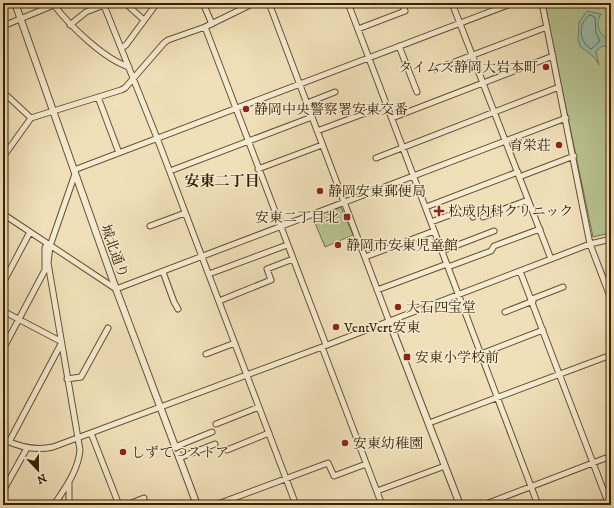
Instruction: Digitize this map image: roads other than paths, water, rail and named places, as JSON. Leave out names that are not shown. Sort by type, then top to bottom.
[{"type":"street","name":"城北通り","points":[[15,3],[22,19],[53,112],[116,289],[196,505]]},
{"type":"street","points":[[70,25],[86,12],[103,4],[109,3]]},
{"type":"street","points":[[125,3],[144,20]]},
{"type":"street","points":[[121,48],[126,45],[157,3]]},
{"type":"street","points":[[203,3],[212,24]]},
{"type":"street","points":[[3,157],[31,118],[121,90],[134,78],[164,43],[212,24],[254,3]]},
{"type":"street","points":[[269,3],[343,202],[460,505]]},
{"type":"street","points":[[348,3],[538,505]]},
{"type":"street","points":[[358,28],[405,11],[403,6],[410,3]]},
{"type":"street","points":[[452,3],[551,259]]},
{"type":"street","points":[[54,505],[69,481],[79,459],[80,450],[48,263],[49,245],[74,172],[157,138],[513,3]]},
{"type":"street","points":[[542,3],[574,156],[590,244],[611,299]]},
{"type":"street","points":[[103,4],[134,78],[170,171],[296,505]]},
{"type":"street","points":[[3,26],[54,5],[70,25],[104,53],[129,68]]},
{"type":"street","points":[[205,27],[287,244],[382,505]]},
{"type":"street","points":[[436,69],[547,27]]},
{"type":"street","points":[[400,46],[417,92]]},
{"type":"street","points":[[392,118],[553,56]]},
{"type":"street","points":[[376,158],[559,87]]},
{"type":"street","points":[[3,92],[31,118]]},
{"type":"street","points":[[307,103],[335,92]]},
{"type":"street","points":[[98,97],[119,153]]},
{"type":"street","points":[[317,131],[387,105]]},
{"type":"street","points":[[170,171],[312,117]]},
{"type":"street","points":[[3,214],[116,289],[566,118]]},
{"type":"street","points":[[258,169],[322,145]]},
{"type":"street","points":[[426,207],[518,174],[574,156]]},
{"type":"street","points":[[483,217],[528,200]]},
{"type":"street","points":[[431,222],[469,208],[473,217]]},
{"type":"street","points":[[150,226],[185,213]]},
{"type":"street","points":[[377,290],[491,251],[494,246],[540,229]]},
{"type":"street","points":[[365,258],[434,231]]},
{"type":"street","points":[[442,251],[494,231]]},
{"type":"street","points":[[3,283],[30,232]]},
{"type":"street","points":[[3,439],[27,448],[44,449],[160,408],[590,244],[611,239]]},
{"type":"street","points":[[209,274],[287,244]]},
{"type":"street","points":[[3,349],[45,270],[45,248],[49,245]]},
{"type":"street","points":[[219,301],[271,280],[267,269],[292,259]]},
{"type":"street","points":[[520,271],[561,374],[609,505]]},
{"type":"street","points":[[163,272],[178,309]]},
{"type":"street","points":[[505,312],[563,287]]},
{"type":"street","points":[[3,311],[61,342]]},
{"type":"street","points":[[67,379],[81,377],[108,328]]},
{"type":"street","points":[[481,354],[544,330]]},
{"type":"street","points":[[10,442],[61,342]]},
{"type":"street","points":[[206,354],[235,344]]},
{"type":"street","points":[[429,423],[611,355]]},
{"type":"street","points":[[216,424],[259,408]]},
{"type":"street","points":[[174,447],[212,432]]},
{"type":"street","points":[[91,433],[119,505]]},
{"type":"street","points":[[227,450],[269,433]]},
{"type":"street","points":[[179,458],[215,444]]},
{"type":"street","points":[[3,491],[27,448]]},
{"type":"street","points":[[482,505],[611,456]]},
{"type":"street","points":[[215,505],[328,463],[334,476],[366,464]]},
{"type":"street","points":[[377,491],[445,466]]},
{"type":"street","points":[[69,481],[69,505]]},
{"type":"street","points":[[126,505],[144,498]]},
{"type":"water","points":[[587,11],[601,14],[598,22],[599,30],[604,37],[611,41],[611,47],[602,46],[596,51],[599,65],[595,58],[580,46],[578,40],[579,22]]},
{"type":"place","name":"タイムズ静岡大岩本町","points":[[546,67]]},
{"type":"place","name":"静岡中央警察署安東交番","points":[[246,109]]},
{"type":"place","name":"育栄荘","points":[[559,145]]},
{"type":"place","name":"静岡安東郵便局","points":[[320,191]]},
{"type":"place","name":"松成内科クリニック","points":[[439,211]]},
{"type":"place","name":"安東二丁目北","points":[[347,217]]},
{"type":"place","name":"静岡市安東児童館","points":[[338,245]]},
{"type":"place","name":"大石四宝堂","points":[[398,307]]},
{"type":"place","name":"VentVert安東","points":[[336,327]]},
{"type":"place","name":"安東小学校前","points":[[407,357]]},
{"type":"place","name":"安東幼稚園","points":[[345,443]]},
{"type":"place","name":"しずてつストア","points":[[123,452]]},
{"type":"district","name":"安東二丁目","points":[[222,181]]}]
